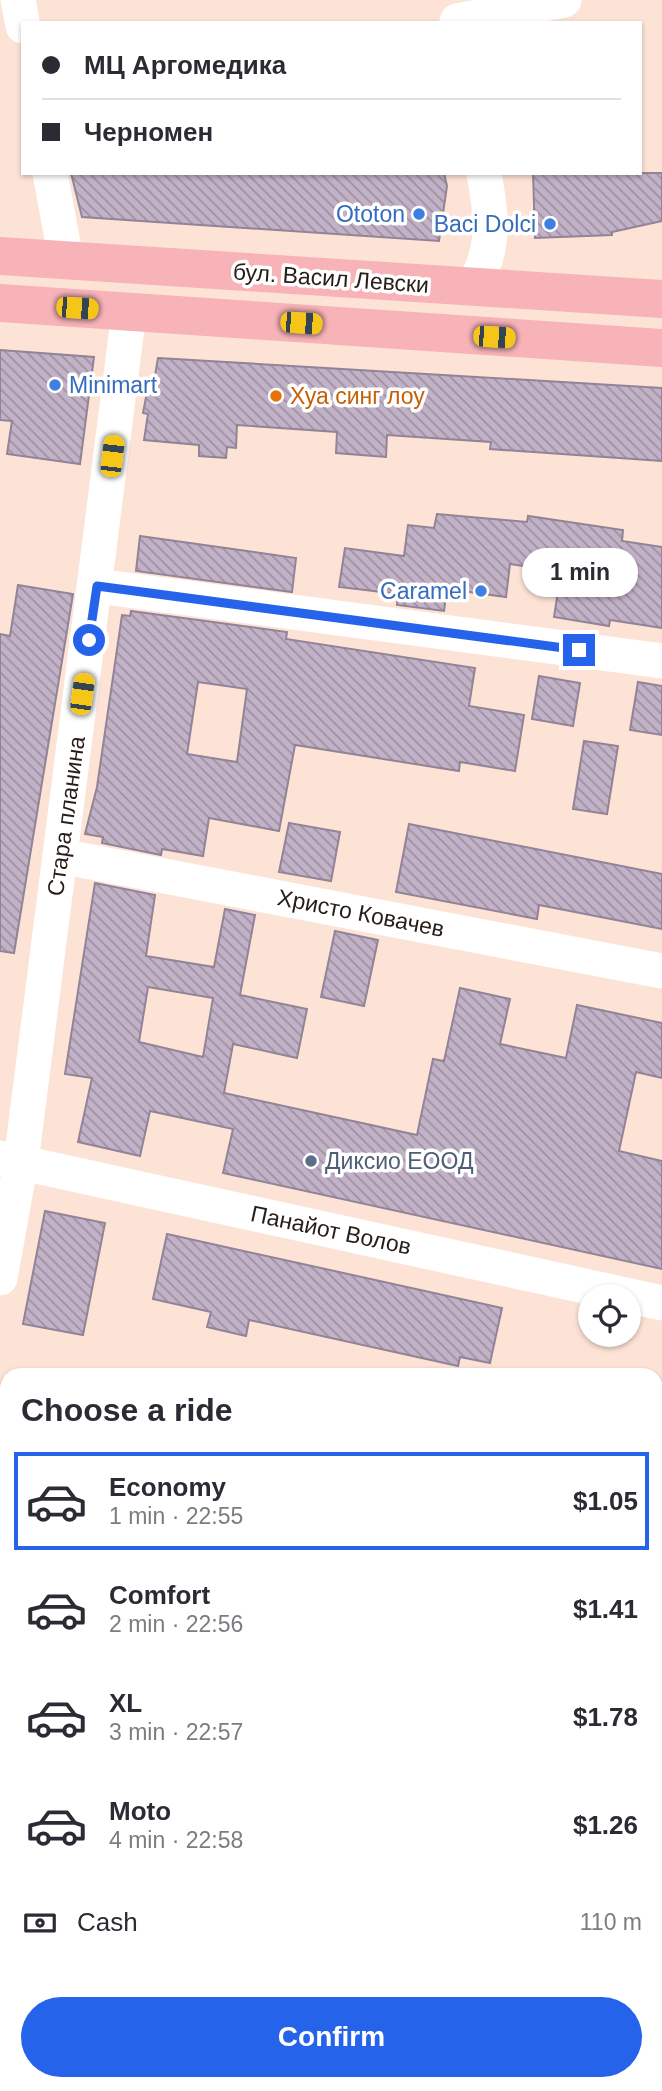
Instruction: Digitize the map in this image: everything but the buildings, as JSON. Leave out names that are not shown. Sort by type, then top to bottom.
[{"type":"main road","name":"бул. Васил Левски","points":[[0,256],[662,299]]},
{"type":"main road","name":"бул. Васил Левски","points":[[0,303],[662,348]]},
{"type":"street","points":[[18,0],[22,21]]},
{"type":"street","points":[[456,14],[564,0]]},
{"type":"street","points":[[50,175],[66,260]]},
{"type":"street","points":[[473,288],[491,244],[492,218],[484,175]]},
{"type":"street","name":"Стара планина","points":[[0,1278],[11,1160],[60,856],[97,586],[129,312]]},
{"type":"street","points":[[97,586],[662,661]]},
{"type":"street","name":"Христо Ковачев","points":[[60,856],[662,971]]},
{"type":"street","name":"Панайот Волов","points":[[11,1160],[662,1303]]},
{"type":"place","name":"Ototon","points":[[419,214]]},
{"type":"place","name":"Baci Dolci","points":[[550,224]]},
{"type":"place","name":"Minimart","points":[[55,385]]},
{"type":"place","name":"Хуа синг лоу","points":[[276,396]]},
{"type":"place","name":"Caramel","points":[[481,591]]},
{"type":"place","name":"Диксио ЕООД","points":[[311,1161]]},
{"type":"route","points":[[89,640],[97,586],[579,650]]}]
